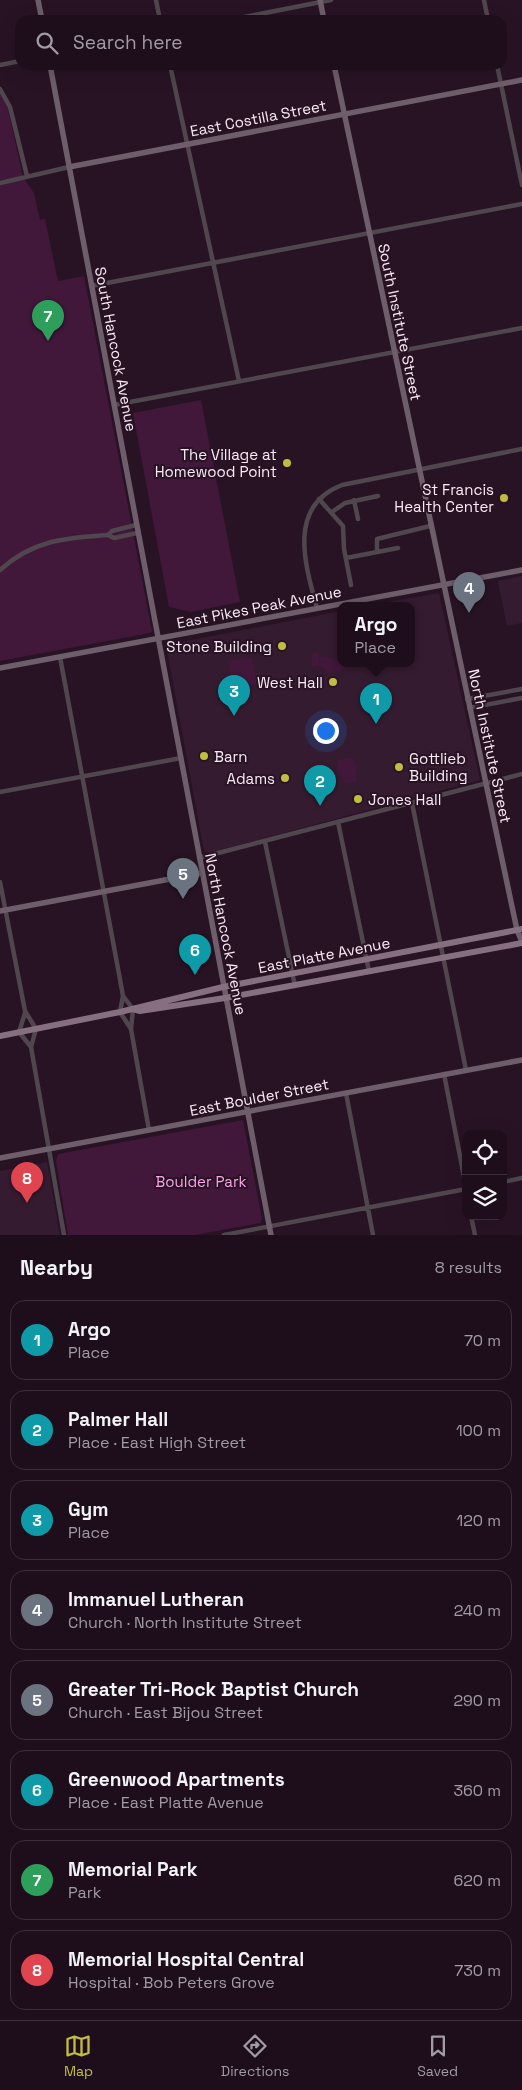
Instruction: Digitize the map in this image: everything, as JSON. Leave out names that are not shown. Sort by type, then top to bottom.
[{"type":"main road","name":"East Platte Avenue","points":[[0,1036],[120,1012],[137,1006],[223,987],[519,930]]},
{"type":"main road","name":"East Platte Avenue","points":[[133,1009],[140,1011],[225,998],[444,959],[522,943]]},
{"type":"street","points":[[38,0],[41,15]]},
{"type":"street","points":[[156,0],[159,15]]},
{"type":"street","points":[[253,15],[330,0]]},
{"type":"street","points":[[484,0],[487,15]]},
{"type":"street","points":[[320,1],[323,15]]},
{"type":"street","points":[[0,65],[15,62]]},
{"type":"street","name":"South Hancock Avenue","points":[[51,70],[158,638]]},
{"type":"street","points":[[171,70],[239,381]]},
{"type":"street","name":"South Institute Street","points":[[335,70],[443,584]]},
{"type":"street","points":[[498,70],[522,185]]},
{"type":"street","name":"East Costilla Street","points":[[0,183],[69,166],[522,80]]},
{"type":"street","points":[[0,89],[10,107],[27,176]]},
{"type":"street","points":[[91,286],[522,204]]},
{"type":"street","points":[[114,405],[522,328]]},
{"type":"street","points":[[317,608],[304,533],[308,513],[319,499],[342,485],[522,450]]},
{"type":"street","points":[[332,512],[340,505],[354,500],[378,496]]},
{"type":"street","points":[[319,499],[343,526],[351,585]]},
{"type":"street","points":[[354,500],[358,519]]},
{"type":"street","points":[[108,535],[112,531],[136,525]]},
{"type":"street","points":[[377,552],[377,539],[430,526]]},
{"type":"street","points":[[0,570],[22,552],[42,543],[108,535],[114,538],[138,533]]},
{"type":"street","points":[[346,558],[398,548]]},
{"type":"street","name":"East Pikes Peak Avenue","points":[[348,602],[522,570]]},
{"type":"street","name":"North Institute Street","points":[[443,584],[522,943]]},
{"type":"street","name":"East Pikes Peak Avenue","points":[[0,668],[337,604]]},
{"type":"street","name":"North Hancock Avenue","points":[[158,638],[271,1235]]},
{"type":"street","points":[[60,657],[123,996],[120,1012],[131,1029]]},
{"type":"street","points":[[467,699],[522,689]]},
{"type":"street","points":[[469,708],[522,698]]},
{"type":"street","points":[[0,792],[181,758]]},
{"type":"street","points":[[199,858],[522,774]]},
{"type":"street","points":[[412,803],[466,1070]]},
{"type":"street","points":[[338,822],[369,971]]},
{"type":"street","points":[[265,842],[295,986]]},
{"type":"street","points":[[3,910],[202,873]]},
{"type":"street","points":[[0,882],[3,910],[26,1011],[36,1029],[31,1047],[64,1235]]},
{"type":"street","points":[[123,996],[133,1009],[131,1029],[149,1130]]},
{"type":"street","points":[[26,1011],[19,1032],[31,1047]]},
{"type":"street","name":"East Boulder Street","points":[[0,1158],[522,1060]]},
{"type":"street","points":[[444,1074],[463,1175]]},
{"type":"street","points":[[346,1093],[373,1235]]},
{"type":"street","points":[[507,1181],[522,1178]]},
{"type":"street","points":[[224,1235],[462,1189]]},
{"type":"street","points":[[472,1220],[475,1235]]},
{"type":"shaded area","points":[[522,576],[522,623],[507,626],[498,581]]},
{"type":"shaded area","points":[[439,593],[480,780],[209,853],[204,851],[166,645],[337,612],[337,667],[415,667],[415,602],[386,602]]},
{"type":"shaded area","points":[[47,1162],[60,1235],[0,1235],[0,1171]]},
{"type":"green space","points":[[0,93],[7,105],[23,177],[34,193],[40,220],[45,219],[58,281],[84,276],[152,631],[150,633],[0,661]]},
{"type":"green space","points":[[201,400],[240,602],[191,612],[169,607],[133,413]]},
{"type":"green space","points":[[311,653],[319,653],[320,665],[312,667]]},
{"type":"green space","points":[[252,657],[257,684],[233,689],[228,661]]},
{"type":"green space","points":[[320,657],[337,660],[337,667],[345,667],[343,670],[327,673],[320,665]]},
{"type":"green space","points":[[353,757],[356,765],[356,782],[344,784],[342,777],[338,775],[338,760]]},
{"type":"green space","name":"Boulder Park","points":[[243,1120],[262,1219],[260,1223],[195,1235],[68,1235],[56,1161],[58,1154]]},
{"type":"place","name":"Memorial Park","points":[[48,341]]},
{"type":"place","name":"The Village at Homewood Point","points":[[287,463]]},
{"type":"place","name":"St Francis Health Center","points":[[504,498]]},
{"type":"place","name":"Immanuel Lutheran","points":[[469,613]]},
{"type":"place","name":"Stone Building","points":[[282,646]]},
{"type":"place","name":"West Hall","points":[[333,682]]},
{"type":"place","name":"Gym","points":[[234,716]]},
{"type":"place","name":"Argo","points":[[376,724]]},
{"type":"place","name":"Barn","points":[[204,756]]},
{"type":"place","name":"Gottlieb Building","points":[[399,767]]},
{"type":"place","name":"Adams","points":[[285,778]]},
{"type":"place","name":"Jones Hall","points":[[358,799]]},
{"type":"place","name":"Palmer Hall","points":[[320,806]]},
{"type":"place","name":"Greater Tri-Rock Baptist Church","points":[[183,899]]},
{"type":"place","name":"Greenwood Apartments","points":[[195,975]]},
{"type":"place","name":"Memorial Hospital Central","points":[[27,1203]]}]
